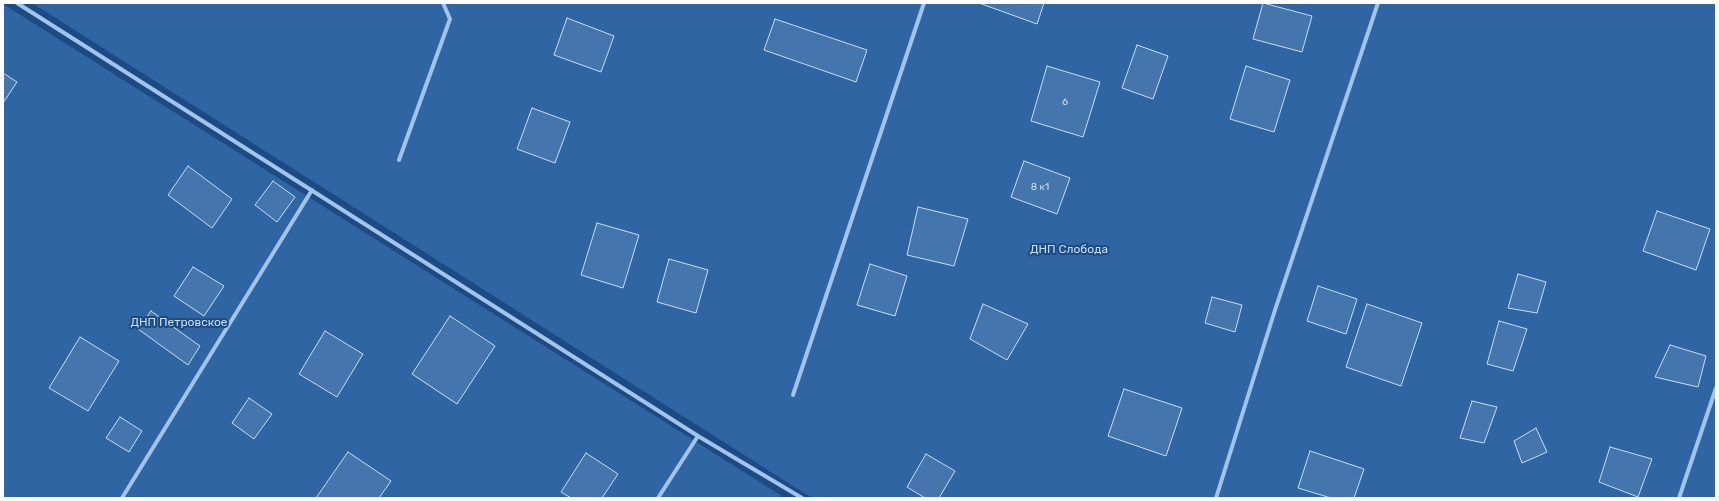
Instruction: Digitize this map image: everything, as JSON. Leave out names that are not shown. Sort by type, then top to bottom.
[{"type":"street","points":[[17,3],[698,436],[802,498]]},
{"type":"street","points":[[399,160],[450,19],[444,3]]},
{"type":"street","points":[[793,395],[924,3]]},
{"type":"street","points":[[1216,498],[1275,310],[1378,3]]},
{"type":"street","points":[[122,498],[312,190]]},
{"type":"street","points":[[1679,498],[1716,388]]},
{"type":"street","points":[[658,498],[698,436]]},
{"type":"green space","name":"ДНП Слобода","points":[[32,3],[1716,3],[1716,498],[812,498]]},
{"type":"green space","name":"ДНП Петровское","points":[[3,4],[785,498],[3,498]]},
{"type":"building","points":[[979,3],[1044,3],[1037,24]]},
{"type":"building","points":[[1263,3],[1312,16],[1302,52],[1253,39]]},
{"type":"building","points":[[567,18],[614,36],[601,72],[554,55]]},
{"type":"building","points":[[775,19],[867,50],[856,82],[764,50]]},
{"type":"building","points":[[1137,45],[1168,56],[1153,99],[1122,88]]},
{"type":"building","points":[[1047,66],[1100,82],[1083,137],[1031,121]]},
{"type":"building","points":[[1246,66],[1290,80],[1274,132],[1230,119]]},
{"type":"building","points":[[3,73],[17,82],[3,103]]},
{"type":"building","points":[[532,108],[570,122],[555,163],[517,149]]},
{"type":"building","points":[[1024,161],[1070,178],[1057,214],[1011,197]]},
{"type":"building","points":[[188,166],[232,199],[212,228],[168,195]]},
{"type":"building","points":[[273,181],[295,197],[277,222],[255,205]]},
{"type":"building","points":[[918,207],[968,219],[954,266],[907,255]]},
{"type":"building","points":[[1657,211],[1710,229],[1696,270],[1643,251]]},
{"type":"building","points":[[597,223],[639,235],[623,288],[581,275]]},
{"type":"building","points":[[669,259],[708,270],[696,313],[657,302]]},
{"type":"building","points":[[870,264],[907,276],[895,316],[857,305]]},
{"type":"building","points":[[193,267],[224,286],[204,316],[174,296]]},
{"type":"building","points":[[1518,274],[1546,282],[1537,313],[1508,308]]},
{"type":"building","points":[[1318,286],[1357,299],[1346,334],[1307,321]]},
{"type":"building","points":[[1212,297],[1242,305],[1235,332],[1205,323]]},
{"type":"building","points":[[983,304],[1028,324],[1007,360],[970,339]]},
{"type":"building","points":[[1367,304],[1422,323],[1401,386],[1346,367]]},
{"type":"building","points":[[151,311],[200,346],[188,365],[138,329]]},
{"type":"building","points":[[450,316],[495,346],[457,404],[412,374]]},
{"type":"building","points":[[1499,321],[1527,329],[1513,371],[1487,364]]},
{"type":"building","points":[[325,331],[363,354],[337,397],[299,374]]},
{"type":"building","points":[[80,337],[119,361],[88,411],[49,388]]},
{"type":"building","points":[[1670,345],[1706,356],[1698,387],[1655,377]]},
{"type":"building","points":[[1124,389],[1182,408],[1166,456],[1108,436]]},
{"type":"building","points":[[249,398],[272,414],[254,439],[232,423]]},
{"type":"building","points":[[1472,401],[1497,407],[1484,443],[1460,438]]},
{"type":"building","points":[[120,417],[142,431],[129,452],[106,438]]},
{"type":"building","points":[[1536,428],[1547,452],[1522,463],[1514,441]]},
{"type":"building","points":[[1610,447],[1652,459],[1638,497],[1599,482]]},
{"type":"building","points":[[1310,451],[1364,469],[1354,498],[1331,498],[1298,488]]},
{"type":"building","points":[[348,452],[391,481],[379,498],[316,498]]},
{"type":"building","points":[[586,453],[618,474],[602,498],[571,498],[561,492]]},
{"type":"building","points":[[926,454],[955,471],[939,498],[925,498],[907,487]]}]
